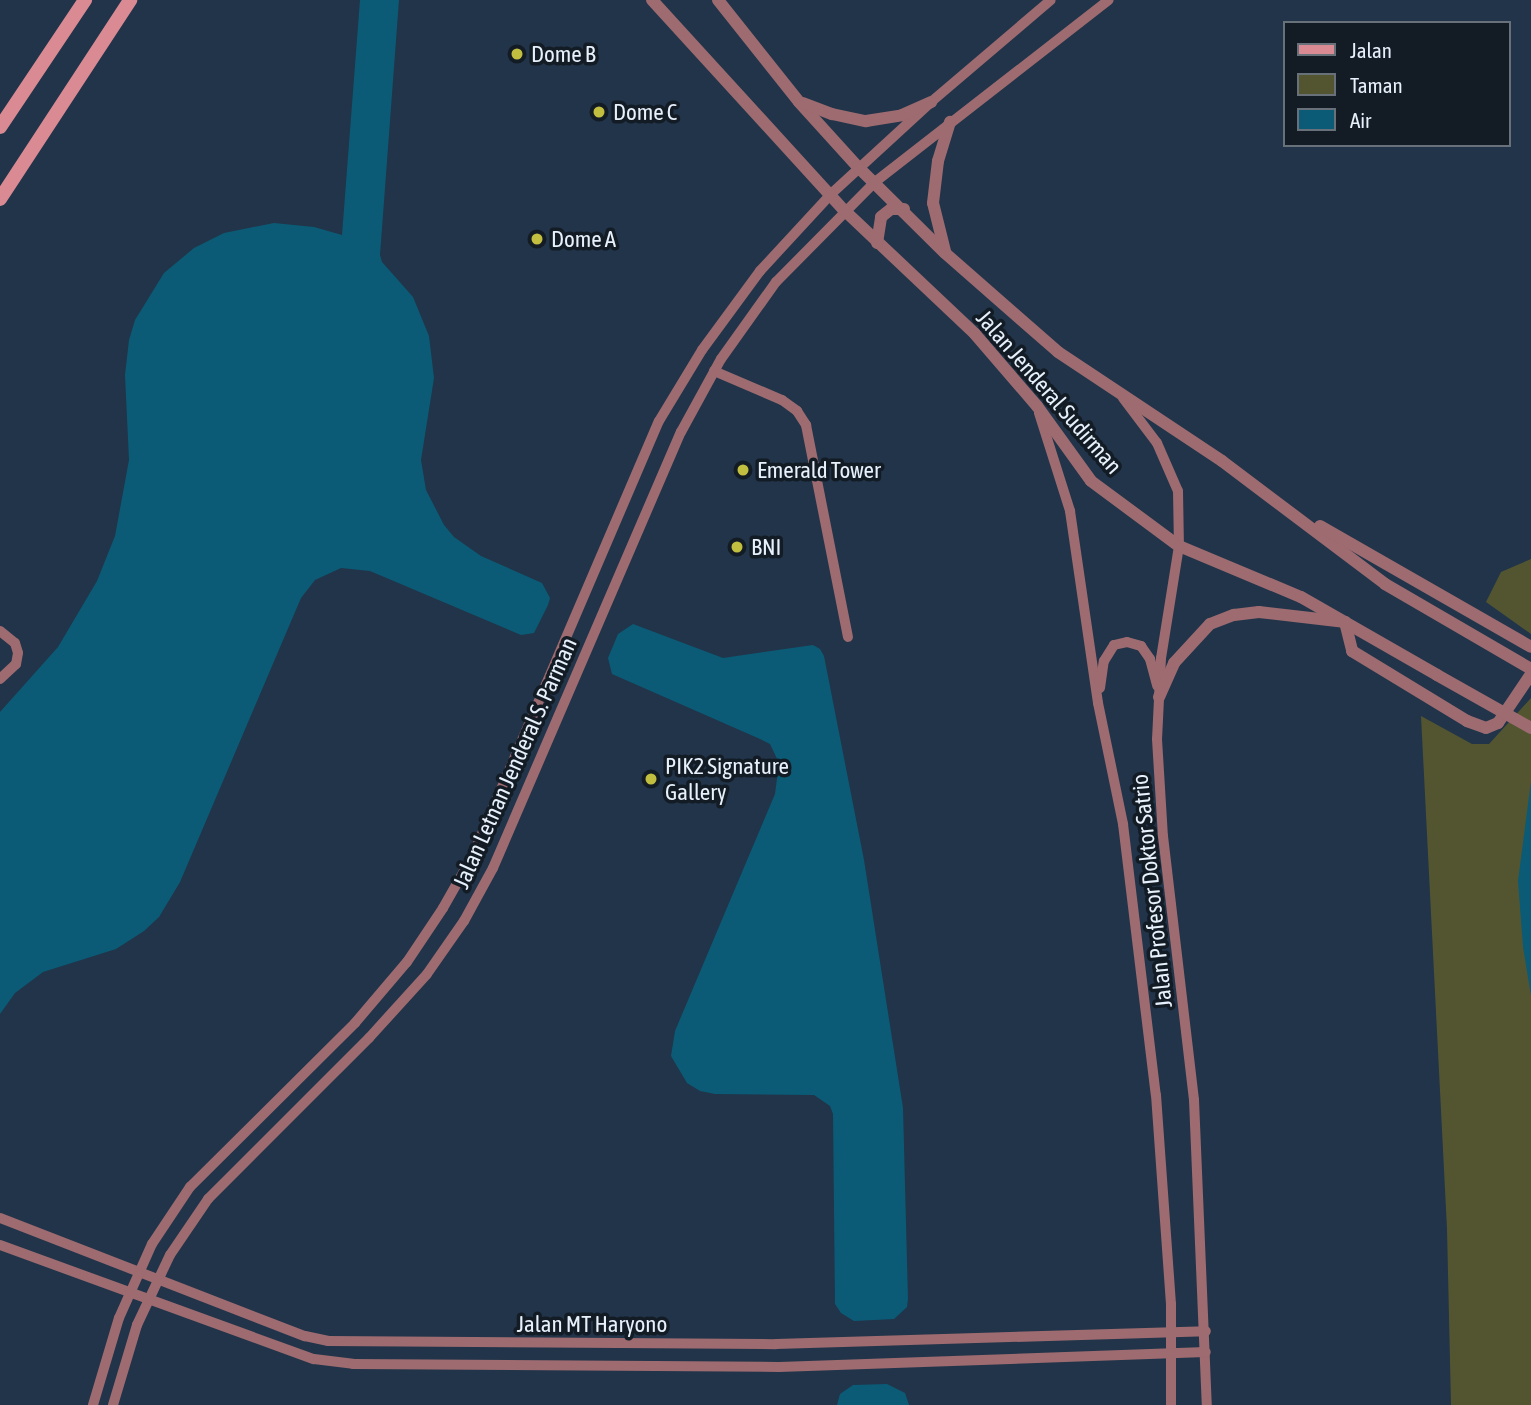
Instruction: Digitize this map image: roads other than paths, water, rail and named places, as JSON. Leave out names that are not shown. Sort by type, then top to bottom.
[{"type":"main road","points":[[0,127],[85,0]]},
{"type":"main road","points":[[0,199],[130,0]]},
{"type":"street","name":"Jalan Jenderal Sudirman","points":[[652,0],[844,210],[975,334],[1037,406],[1091,481],[1179,545],[1301,597],[1531,728]]},
{"type":"street","name":"Jalan Jenderal Sudirman","points":[[718,0],[799,102],[858,167],[904,209],[945,253],[1058,352],[1260,490],[1385,584],[1531,672]]},
{"type":"street","name":"Jalan Letnan Jenderal S. Parman","points":[[93,1405],[130,1293],[152,1244],[190,1186],[355,1023],[407,962],[443,908],[472,856],[659,421],[702,350],[760,271],[831,194],[931,102],[1051,0]]},
{"type":"street","name":"Jalan Letnan Jenderal S. Parman","points":[[113,1405],[137,1325],[170,1255],[208,1199],[369,1038],[428,974],[464,921],[493,868],[681,432],[714,372],[776,282],[844,210],[875,182],[1110,0]]},
{"type":"street","points":[[799,102],[832,114],[866,121],[902,115],[931,102]]},
{"type":"street","points":[[945,253],[933,203],[938,161],[950,122]]},
{"type":"street","points":[[877,243],[881,217],[891,209],[904,209]]},
{"type":"street","points":[[714,372],[782,400],[797,411],[806,425],[848,637]]},
{"type":"street","name":"Jalan Profesor Doktor Satrio","points":[[1118,392],[1157,443],[1178,491],[1179,545],[1161,658],[1157,739],[1163,836],[1194,1101],[1208,1405]]},
{"type":"street","name":"Jalan Profesor Doktor Satrio","points":[[1037,406],[1070,511],[1098,703],[1123,824],[1156,1094],[1171,1332],[1171,1405]]},
{"type":"street","points":[[1260,490],[1378,562],[1531,646]]},
{"type":"street","points":[[1159,696],[1174,663],[1210,624],[1234,615],[1259,612],[1345,622],[1352,651],[1467,721],[1486,728],[1499,723],[1531,672]]},
{"type":"street","points":[[0,631],[15,643],[18,653],[16,664],[0,679]]},
{"type":"street","points":[[1098,703],[1104,661],[1114,645],[1127,642],[1141,646],[1150,659],[1159,696]]},
{"type":"street","name":"Jalan MT Haryono","points":[[0,1218],[305,1336],[328,1341],[776,1344],[1206,1331]]},
{"type":"street","name":"Jalan MT Haryono","points":[[0,1245],[314,1359],[353,1364],[779,1367],[1206,1352]]},
{"type":"water","points":[[360,0],[399,0],[380,255],[382,262],[413,297],[429,336],[434,378],[421,460],[426,490],[444,525],[454,537],[481,556],[542,583],[550,598],[548,605],[534,633],[521,635],[370,571],[341,568],[315,580],[301,598],[180,882],[159,917],[144,931],[116,949],[43,972],[15,993],[0,1014],[0,712],[58,647],[97,581],[115,536],[129,460],[125,375],[129,340],[135,320],[164,273],[194,248],[224,233],[274,223],[314,227],[342,235]]},
{"type":"water","points":[[633,624],[723,658],[813,645],[820,649],[824,656],[864,860],[903,1108],[908,1299],[907,1307],[894,1319],[854,1321],[841,1313],[835,1304],[833,1114],[830,1106],[814,1095],[715,1094],[700,1091],[687,1083],[671,1056],[675,1031],[775,794],[779,763],[770,744],[612,674],[608,658],[618,634]]},
{"type":"water","points":[[1531,781],[1531,996],[1523,947],[1518,881]]},
{"type":"water","points":[[887,1384],[905,1393],[909,1405],[837,1405],[840,1394],[853,1385]]},
{"type":"place","name":"Dome B","points":[[517,54]]},
{"type":"place","name":"Dome C","points":[[599,112]]},
{"type":"place","name":"Dome A","points":[[537,239]]},
{"type":"place","name":"Emerald Tower","points":[[743,470]]},
{"type":"place","name":"BNI","points":[[737,547]]},
{"type":"place","name":"PIK2 Signature Gallery","points":[[651,779]]}]
